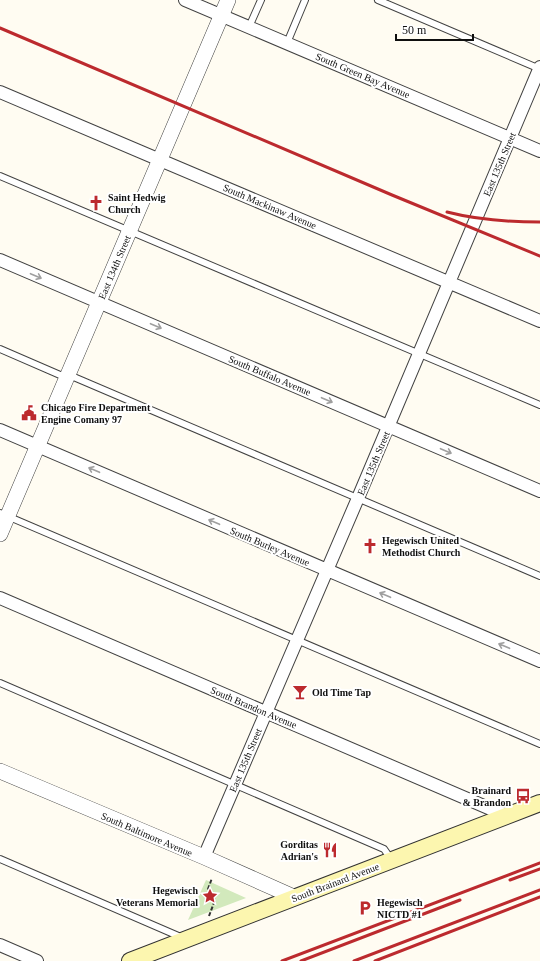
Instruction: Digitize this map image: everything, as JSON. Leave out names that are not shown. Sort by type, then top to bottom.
[{"type":"main road","name":"South Brainard Avenue","points":[[130,961],[540,803]]},
{"type":"street","name":"South Green Bay Avenue","points":[[185,0],[540,151]]},
{"type":"street","name":"East 134th Street","points":[[0,534],[4,514],[38,446],[228,0]]},
{"type":"street","name":"East 135th Street","points":[[204,857],[540,68]]},
{"type":"street","name":"South Mackinaw Avenue","points":[[0,92],[540,320]]},
{"type":"street","name":"South Buffalo Avenue","points":[[0,260],[540,491]]},
{"type":"street","name":"South Burley Avenue","points":[[0,430],[540,661]]},
{"type":"street","name":"South Brandon Avenue","points":[[0,598],[508,816]]},
{"type":"street","name":"South Baltimore Avenue","points":[[0,771],[204,857],[294,897]]},
{"type":"street","points":[[0,945],[37,961]]},
{"type":"lane","points":[[249,27],[261,0]]},
{"type":"lane","points":[[287,43],[305,0]]},
{"type":"lane","points":[[378,0],[540,68]]},
{"type":"lane","points":[[0,176],[540,405]]},
{"type":"lane","points":[[0,349],[358,498],[540,576]]},
{"type":"lane","points":[[4,514],[540,744]]},
{"type":"lane","points":[[0,683],[384,849],[392,860]]},
{"type":"lane","points":[[0,859],[186,939]]},
{"type":"path","points":[[209,916],[215,900],[208,889],[212,878]]},
{"type":"green space","points":[[206,880],[246,898],[188,920]]},
{"type":"railway","points":[[0,28],[392,195],[540,256]]},
{"type":"railway","points":[[447,212],[494,220],[540,222]]},
{"type":"railway","points":[[282,961],[540,863]]},
{"type":"railway","points":[[510,880],[540,869]]},
{"type":"railway","points":[[354,961],[540,890]]},
{"type":"railway","points":[[375,961],[540,897]]},
{"type":"railway","points":[[301,961],[460,900]]},
{"type":"place","name":"Saint Hedwig Church","points":[[96,203]]},
{"type":"place","name":"Chicago Fire Department Engine Comany 97","points":[[29,413]]},
{"type":"place","name":"Hegewisch United Methodist Church","points":[[370,546]]},
{"type":"place","name":"Old Time Tap","points":[[300,692]]},
{"type":"place","name":"Brainard & Brandon","points":[[523,796]]},
{"type":"place","name":"Gorditas Adrian's","points":[[330,850]]},
{"type":"place","name":"Hegewisch Veterans Memorial","points":[[210,896]]},
{"type":"place","name":"Hegewisch NICTD #1","points":[[365,908]]}]
